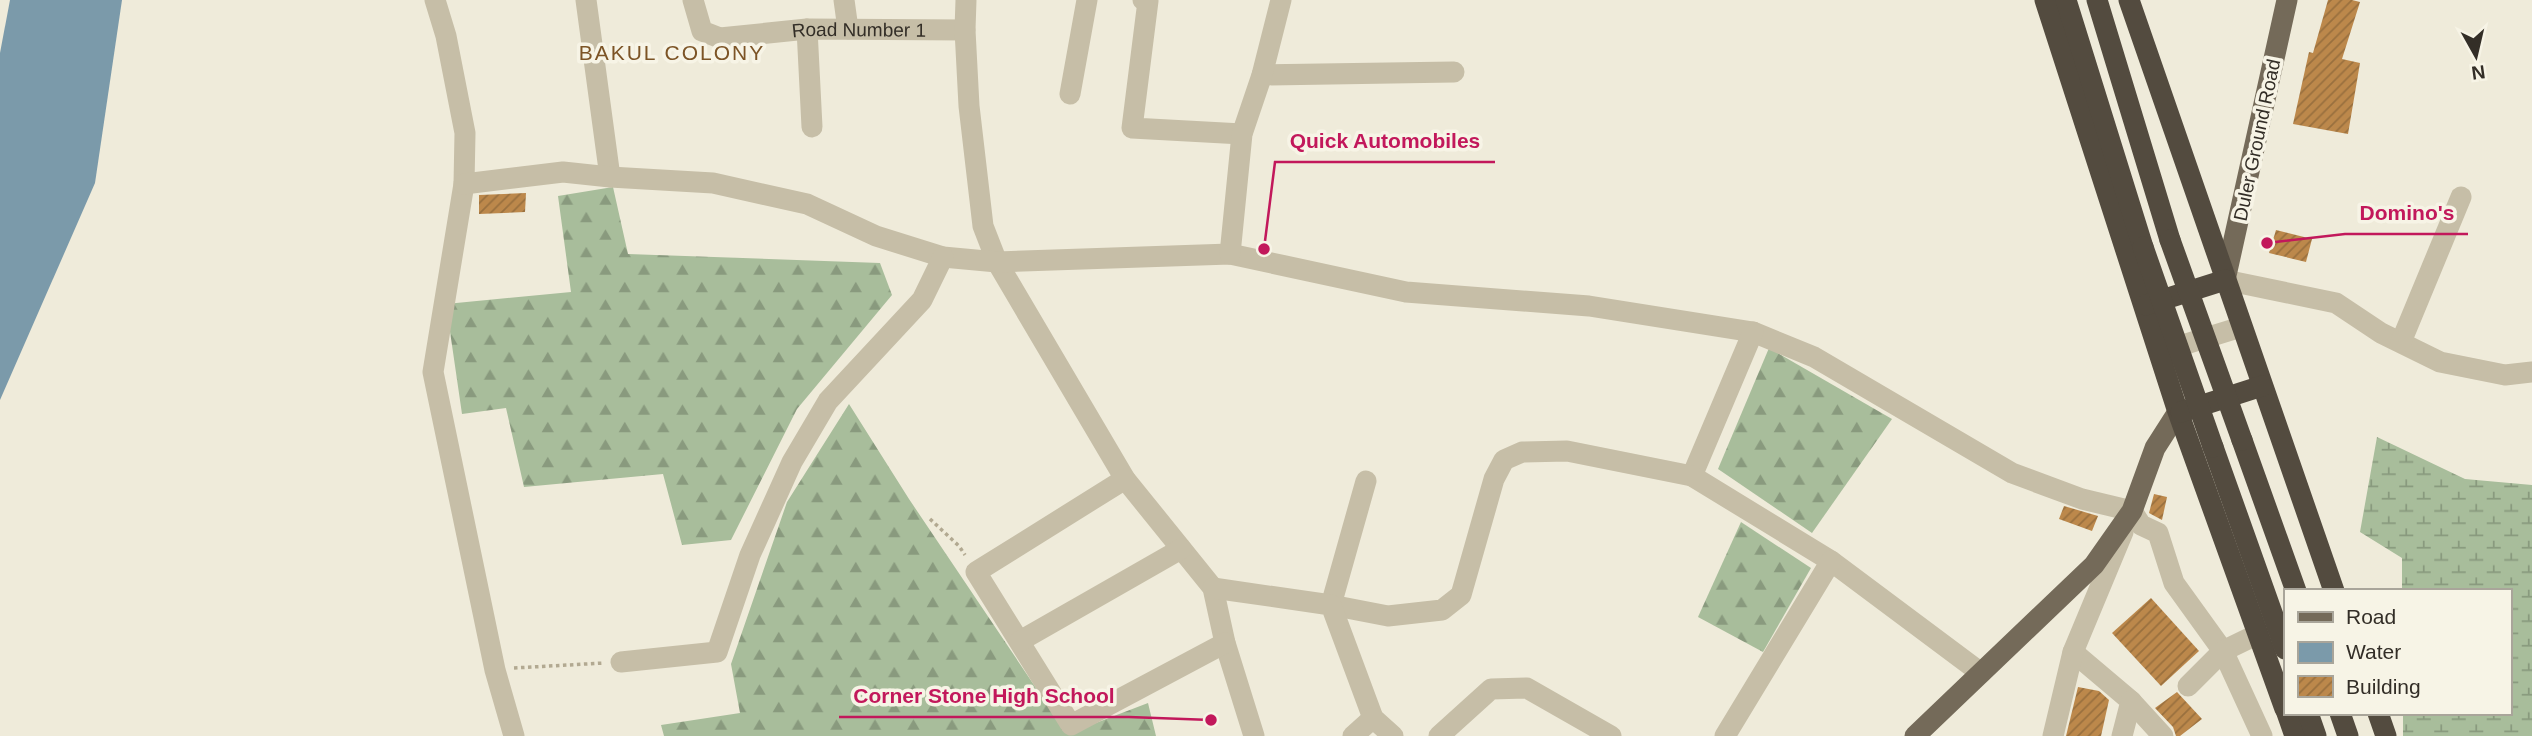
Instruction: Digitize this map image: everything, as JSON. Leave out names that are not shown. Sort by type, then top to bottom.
[{"type":"highway","points":[[2045,0],[2178,412],[2284,706]]},
{"type":"highway","points":[[2066,0],[2143,247],[2284,646]]},
{"type":"highway","points":[[2097,0],[2170,240],[2295,589]]},
{"type":"highway","points":[[2129,0],[2333,589]]},
{"type":"highway","points":[[2144,306],[2225,280]]},
{"type":"highway","points":[[2178,412],[2262,386]]},
{"type":"highway","points":[[2287,715],[2295,736]]},
{"type":"highway","points":[[2309,715],[2316,736]]},
{"type":"highway","points":[[2341,715],[2348,736]]},
{"type":"highway","points":[[2379,715],[2386,736]]},
{"type":"main road","name":"Duler Ground Road","points":[[2225,280],[2287,0]]},
{"type":"main road","points":[[1915,736],[2094,565],[2132,511],[2155,448],[2178,412]]},
{"type":"street","points":[[435,0],[446,36],[465,133],[464,184],[433,372],[495,670],[514,736]]},
{"type":"street","points":[[586,0],[610,177]]},
{"type":"street","name":"Road Number 1","points":[[692,0],[702,31],[720,38],[807,29],[965,30]]},
{"type":"street","points":[[844,0],[848,29]]},
{"type":"street","points":[[966,0],[969,106],[983,226],[997,262],[1125,479],[1213,588],[1225,643],[1254,736]]},
{"type":"street","points":[[1070,94],[1087,0]]},
{"type":"street","points":[[1143,0],[1148,1],[1132,128],[1242,134]]},
{"type":"street","points":[[1230,254],[1242,134],[1262,75],[1281,0]]},
{"type":"street","points":[[807,29],[812,127]]},
{"type":"street","points":[[1262,75],[1454,72]]},
{"type":"street","points":[[464,184],[563,172],[713,183],[807,204],[876,236],[943,257],[997,262],[1230,254],[1406,292],[1589,306],[1753,332],[1814,357],[2012,473],[2082,499],[2132,511],[2141,525],[2158,533],[2174,583],[2223,651],[2262,736]]},
{"type":"street","points":[[2401,342],[2461,197]]},
{"type":"street","points":[[621,662],[717,652],[750,555],[792,462],[828,401],[922,300],[943,257]]},
{"type":"street","points":[[2225,280],[2336,303],[2381,332],[2440,362],[2505,375],[2532,372]]},
{"type":"street","points":[[2159,352],[2242,327]]},
{"type":"street","points":[[1692,476],[1753,332]]},
{"type":"street","points":[[1213,588],[1388,616],[1442,610],[1461,595],[1494,479],[1503,460],[1522,452],[1567,451],[1692,476],[1831,561],[1981,673]]},
{"type":"street","points":[[1125,479],[976,572],[1071,725],[1225,643]]},
{"type":"street","points":[[1366,481],[1331,605],[1373,718],[1393,736]]},
{"type":"street","points":[[2053,736],[2073,652],[2132,511]]},
{"type":"street","points":[[1020,641],[1181,549]]},
{"type":"street","points":[[1725,736],[1831,561]]},
{"type":"street","points":[[2189,686],[2223,651],[2258,634]]},
{"type":"street","points":[[2073,652],[2132,701],[2163,736]]},
{"type":"street","points":[[1439,736],[1491,689],[1527,688],[1611,736]]},
{"type":"street","points":[[2122,736],[2132,701]]},
{"type":"street","points":[[1353,736],[1373,718]]},
{"type":"path","points":[[930,519],[959,546],[976,572]]},
{"type":"path","points":[[495,670],[621,662]]},
{"type":"green space","points":[[613,187],[628,254],[880,263],[892,295],[797,409],[731,540],[682,545],[663,474],[524,487],[506,408],[462,414],[446,304],[571,292],[558,196]]},
{"type":"green space","points":[[1769,348],[1892,419],[1812,533],[1718,469]]},
{"type":"green space","points":[[849,404],[909,499],[1067,734],[1148,703],[1156,736],[664,736],[661,725],[740,713],[731,664],[787,502]]},
{"type":"green space","points":[[2377,437],[2465,479],[2532,485],[2532,736],[2403,736],[2403,715],[2511,715],[2511,589],[2402,589],[2402,558],[2360,532]]},
{"type":"green space","points":[[1741,522],[1811,568],[1763,652],[1698,617]]},
{"type":"water","points":[[10,0],[122,0],[95,183],[0,400],[0,53]]},
{"type":"building","points":[[2328,0],[2360,2],[2342,59],[2360,63],[2348,134],[2293,124],[2309,52],[2313,53]]},
{"type":"building","points":[[526,193],[525,212],[479,214],[479,195]]},
{"type":"building","points":[[2276,230],[2312,239],[2306,262],[2269,253]]},
{"type":"building","points":[[2154,494],[2167,497],[2162,520],[2149,513]]},
{"type":"building","points":[[2064,506],[2098,516],[2092,531],[2059,519]]},
{"type":"building","points":[[2151,598],[2199,651],[2161,686],[2112,633]]},
{"type":"building","points":[[2078,687],[2099,691],[2109,700],[2101,736],[2066,736]]},
{"type":"building","points":[[2177,692],[2202,719],[2180,736],[2176,736],[2173,727],[2155,708]]},
{"type":"place","name":"Domino's","points":[[2267,243]]},
{"type":"place","name":"Quick Automobiles","points":[[1264,249]]},
{"type":"place","name":"Corner Stone High School","points":[[1211,720]]},
{"type":"district","name":"BAKUL COLONY","points":[[672,52]]}]
